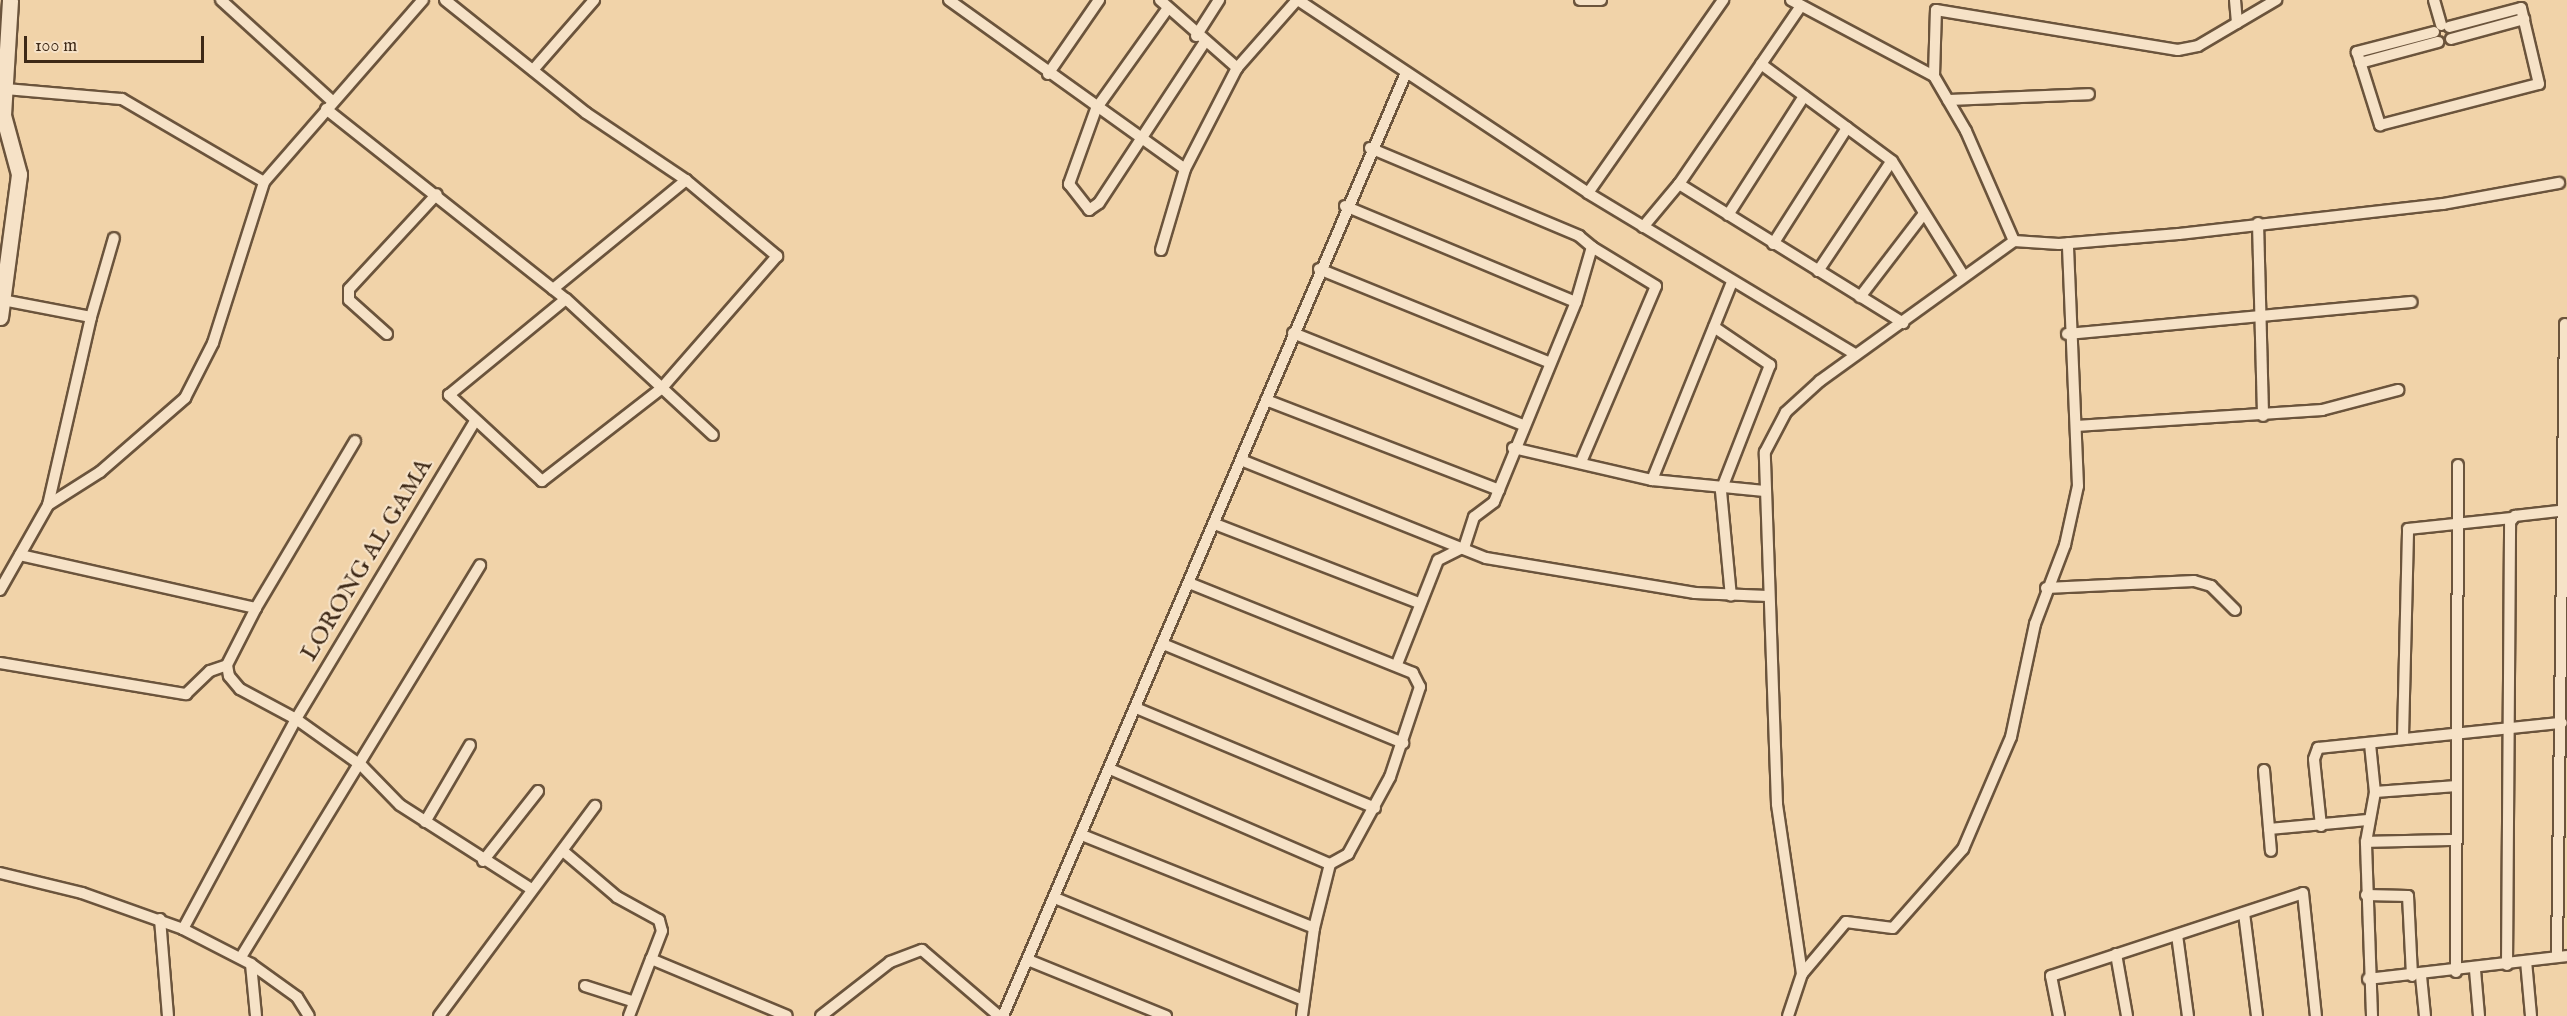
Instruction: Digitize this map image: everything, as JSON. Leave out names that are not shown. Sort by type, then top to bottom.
[{"type":"street","points":[[0,317],[19,174],[4,124],[4,45],[10,0]]},
{"type":"street","points":[[221,0],[329,105],[566,300],[713,435]]},
{"type":"street","points":[[48,505],[100,472],[185,398],[213,344],[264,182],[423,0]]},
{"type":"street","points":[[446,0],[533,70],[686,180],[775,251],[777,263],[662,388],[544,481],[453,405],[452,389],[566,300]]},
{"type":"street","points":[[533,70],[594,0]]},
{"type":"street","points":[[949,0],[1096,109],[1185,169]]},
{"type":"street","points":[[1048,74],[1099,0]]},
{"type":"street","points":[[1204,0],[1217,3],[1200,40],[1099,203],[1089,210],[1069,184],[1096,109],[1164,3],[1200,40],[1237,68]]},
{"type":"street","points":[[1161,250],[1185,169],[1237,68],[1298,0],[1588,193],[1732,282],[1855,354]]},
{"type":"street","points":[[1580,0],[1602,0]]},
{"type":"street","points":[[1588,193],[1723,0]]},
{"type":"street","points":[[1791,0],[1934,76]]},
{"type":"street","points":[[2235,0],[2237,23]]},
{"type":"street","points":[[2014,241],[1948,100],[1934,76],[1936,5],[2178,50],[2198,46],[2276,0]]},
{"type":"street","points":[[2434,0],[2440,31],[2451,39],[2524,19]]},
{"type":"street","points":[[1642,227],[1679,184],[1800,6]]},
{"type":"street","points":[[2521,8],[2524,19],[2541,79],[2531,89],[2384,127],[2376,121],[2357,52],[2521,8]]},
{"type":"street","points":[[1761,64],[1891,162],[1911,184],[1923,215],[1963,275]]},
{"type":"street","points":[[820,1016],[890,962],[922,950],[1001,1016],[1055,898],[1215,524],[1345,206],[1406,73]]},
{"type":"street","points":[[5,89],[122,99],[264,182]]},
{"type":"street","points":[[1948,100],[2089,94]]},
{"type":"street","points":[[1728,215],[1804,96]]},
{"type":"street","points":[[1773,244],[1847,128]]},
{"type":"street","points":[[1370,148],[1579,236],[1592,247],[1656,286],[1581,462]]},
{"type":"street","points":[[1818,271],[1891,162]]},
{"type":"street","points":[[553,289],[686,180]]},
{"type":"street","points":[[1802,974],[1777,804],[1764,491],[1772,431],[1786,412],[1855,354],[1903,323],[1963,275],[2014,241],[2068,243],[2443,204],[2559,183]]},
{"type":"street","points":[[1679,184],[1903,323]]},
{"type":"street","points":[[387,334],[349,300],[349,289],[437,194]]},
{"type":"street","points":[[1345,206],[1576,302]]},
{"type":"street","points":[[1860,297],[1923,215]]},
{"type":"street","points":[[2258,223],[2257,320],[2263,416]]},
{"type":"street","points":[[0,590],[48,505],[91,316],[114,238]]},
{"type":"street","points":[[1788,1016],[1802,974],[1846,922],[1893,928],[1963,849],[2011,737],[2046,588],[2073,516],[2076,426],[2067,334],[2068,243]]},
{"type":"street","points":[[1397,664],[1419,603],[1438,561],[1466,543],[1474,517],[1491,506],[1512,448],[1576,302],[1592,247]]},
{"type":"street","points":[[1319,269],[1550,363]]},
{"type":"street","points":[[1652,480],[1732,282]]},
{"type":"street","points":[[2,300],[91,316]]},
{"type":"street","points":[[2067,334],[2257,320],[2412,302]]},
{"type":"street","points":[[2368,979],[2475,970],[2562,956],[2562,723],[2566,510],[2565,324]]},
{"type":"street","points":[[1714,327],[1767,360],[1770,371],[1721,491],[1731,596]]},
{"type":"street","points":[[1293,333],[1523,425]]},
{"type":"street","points":[[2076,426],[2263,416],[2322,410],[2398,390]]},
{"type":"street","points":[[1266,400],[1498,490]]},
{"type":"street","name":"LORONG AL GAMA","points":[[183,928],[296,719],[474,423]]},
{"type":"street","points":[[0,663],[186,694],[210,671],[227,665],[256,608],[355,441]]},
{"type":"street","points":[[1512,448],[1652,480],[1721,491],[1764,491]]},
{"type":"street","points":[[1241,460],[1459,549],[1644,585],[1731,596],[1768,596]]},
{"type":"street","points":[[2456,972],[2458,465]]},
{"type":"street","points":[[2403,737],[2408,529],[2566,510]]},
{"type":"street","points":[[2508,965],[2511,518]]},
{"type":"street","points":[[1215,524],[1419,603]]},
{"type":"street","points":[[20,555],[256,608]]},
{"type":"street","points":[[241,957],[362,766],[480,565]]},
{"type":"street","points":[[2046,588],[2194,581],[2211,586],[2235,610]]},
{"type":"street","points":[[1189,583],[1397,664],[1413,673],[1420,687],[1403,742],[1375,808],[1348,854],[1330,864],[1314,928],[1302,1016]]},
{"type":"street","points":[[1163,644],[1403,742]]},
{"type":"street","points":[[227,665],[240,689],[296,719],[362,766],[425,822],[483,861],[530,888]]},
{"type":"street","points":[[1136,708],[1375,808]]},
{"type":"street","points":[[2321,826],[2314,759],[2318,748],[2370,744],[2403,737],[2562,723]]},
{"type":"street","points":[[2370,744],[2375,792],[2368,820],[2366,842],[2366,895],[2368,979],[2372,1016]]},
{"type":"street","points":[[425,822],[470,745]]},
{"type":"street","points":[[1110,769],[1330,864]]},
{"type":"street","points":[[2264,770],[2271,851]]},
{"type":"street","points":[[2375,792],[2457,786]]},
{"type":"street","points":[[483,861],[538,791]]},
{"type":"street","points":[[439,1016],[530,888],[563,851],[595,806]]},
{"type":"street","points":[[2269,829],[2368,820]]},
{"type":"street","points":[[1082,835],[1314,928]]},
{"type":"street","points":[[2366,842],[2456,840]]},
{"type":"street","points":[[563,851],[617,897],[659,920],[662,931],[632,1001],[629,1016]]},
{"type":"street","points":[[0,873],[160,919],[183,928],[241,957],[297,997],[309,1016]]},
{"type":"street","points":[[2059,1016],[2051,976],[2303,893],[2316,1016]]},
{"type":"street","points":[[2366,895],[2408,896],[2417,976],[2425,1016]]},
{"type":"street","points":[[1055,898],[1304,1000]]},
{"type":"street","points":[[2244,913],[2257,1016]]},
{"type":"street","points":[[160,919],[168,1016]]},
{"type":"street","points":[[2177,934],[2188,1016]]},
{"type":"street","points":[[2116,954],[2127,1016]]},
{"type":"street","points":[[651,959],[787,1016]]},
{"type":"street","points":[[1028,960],[1166,1016]]},
{"type":"street","points":[[2526,962],[2531,1016]]},
{"type":"street","points":[[251,964],[256,1016]]},
{"type":"street","points":[[2475,970],[2479,1016]]},
{"type":"street","points":[[585,986],[632,1001]]}]
